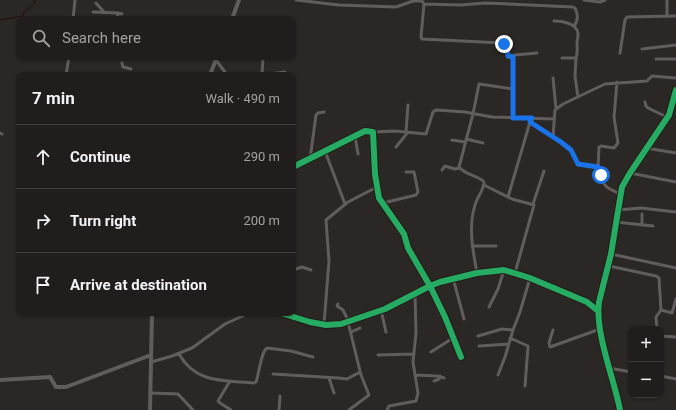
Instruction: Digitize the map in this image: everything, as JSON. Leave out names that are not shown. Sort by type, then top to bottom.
[{"type":"street","points":[[73,16],[75,0]]},
{"type":"street","points":[[233,16],[239,0]]},
{"type":"street","points":[[296,0],[339,5],[396,7],[414,1],[422,1],[424,4],[460,5],[486,3],[572,7],[575,8],[577,13],[577,22],[574,26]]},
{"type":"street","points":[[584,0],[600,2],[604,0]]},
{"type":"street","points":[[667,0],[667,16]]},
{"type":"street","points":[[98,3],[104,12]]},
{"type":"street","points":[[424,4],[422,39],[502,43],[507,47],[508,56],[513,57],[515,55],[537,53]]},
{"type":"street","points":[[93,12],[120,14],[119,16]]},
{"type":"street","points":[[620,54],[625,20],[627,17],[676,16]]},
{"type":"street","points":[[554,21],[562,21],[574,26],[577,29],[578,52],[576,58],[575,76],[578,97]]},
{"type":"street","points":[[642,49],[676,45]]},
{"type":"street","points":[[513,57],[513,118]]},
{"type":"street","points":[[562,58],[576,58]]},
{"type":"street","points":[[656,59],[676,59]]},
{"type":"street","points":[[66,72],[68,60]]},
{"type":"street","points":[[211,72],[217,60]]},
{"type":"street","points":[[218,60],[225,72]]},
{"type":"street","points":[[261,72],[263,60]]},
{"type":"street","points":[[122,64],[123,67],[131,69]]},
{"type":"street","points":[[556,109],[563,104],[605,84],[647,81],[652,76],[676,78]]},
{"type":"street","points":[[553,78],[556,109],[553,137]]},
{"type":"street","points":[[617,82],[614,117],[618,143],[614,148],[599,147],[598,167],[601,172],[604,185],[620,194]]},
{"type":"street","points":[[460,168],[479,84],[513,89]]},
{"type":"street","points":[[620,410],[600,329],[598,311],[601,293],[612,254],[622,186],[667,117],[672,107],[676,90]]},
{"type":"street","points":[[645,102],[648,108],[667,117]]},
{"type":"street","points":[[396,147],[407,132],[408,105]]},
{"type":"street","points":[[296,165],[365,132],[407,132],[427,134],[433,112],[436,110],[531,120],[554,118]]},
{"type":"street","points":[[310,158],[316,115],[324,112]]},
{"type":"street","points":[[531,120],[571,150],[578,164],[598,167]]},
{"type":"street","points":[[508,197],[531,120]]},
{"type":"street","points":[[373,132],[373,157],[379,198],[404,234],[408,248],[430,286],[461,357]]},
{"type":"street","points":[[354,136],[358,154]]},
{"type":"street","points":[[452,140],[466,140],[483,143]]},
{"type":"street","points":[[646,148],[676,153]]},
{"type":"street","points":[[325,151],[345,204]]},
{"type":"street","points":[[442,170],[445,166],[455,169],[460,168],[482,179],[484,184],[508,197],[533,204]]},
{"type":"street","points":[[515,273],[534,208],[533,204],[544,171]]},
{"type":"street","points":[[383,203],[416,195],[418,192],[414,172],[406,172]]},
{"type":"street","points":[[630,173],[676,182]]},
{"type":"street","points":[[477,273],[472,246],[473,216],[475,204],[484,184]]},
{"type":"street","points":[[324,324],[329,261],[326,220],[345,204],[377,187]]},
{"type":"street","points":[[618,210],[634,208],[676,212]]},
{"type":"street","points":[[642,214],[642,225]]},
{"type":"street","points":[[616,222],[653,226]]},
{"type":"street","points":[[472,246],[496,246]]},
{"type":"street","points":[[612,254],[676,268]]},
{"type":"street","points":[[609,266],[656,276],[659,278],[661,310],[656,317],[657,326]]},
{"type":"street","points":[[296,269],[302,267],[311,270]]},
{"type":"street","points":[[291,316],[310,322],[341,324],[381,310],[430,286],[453,278],[477,273],[504,270],[530,278],[587,302],[598,311]]},
{"type":"street","points":[[489,307],[498,289],[504,270]]},
{"type":"street","points":[[453,278],[464,319]]},
{"type":"street","points":[[498,375],[530,278]]},
{"type":"street","points":[[386,410],[389,406],[416,401],[418,393],[413,362],[416,332],[415,294]]},
{"type":"street","points":[[661,310],[672,313],[676,299]]},
{"type":"street","points":[[338,304],[337,306],[343,310],[349,322],[360,372],[369,395],[349,410]]},
{"type":"street","points":[[381,310],[386,332]]},
{"type":"street","points":[[150,410],[152,316]]},
{"type":"street","points":[[151,362],[179,354],[201,342],[225,324],[242,316]]},
{"type":"street","points":[[351,332],[360,328]]},
{"type":"street","points":[[478,336],[502,329],[513,330]]},
{"type":"street","points":[[553,330],[549,343],[550,347],[600,329]]},
{"type":"street","points":[[664,336],[676,337]]},
{"type":"street","points":[[431,352],[454,338]]},
{"type":"street","points":[[510,338],[527,345],[528,347],[525,386]]},
{"type":"street","points":[[479,346],[509,344]]},
{"type":"street","points":[[179,354],[189,368],[204,377],[230,381],[256,382],[263,352],[267,348],[291,351],[313,358]]},
{"type":"street","points":[[378,355],[414,354]]},
{"type":"street","points":[[0,380],[50,377],[56,387],[66,387],[151,355]]},
{"type":"street","points":[[609,368],[628,371]]},
{"type":"street","points":[[273,374],[347,379],[360,372]]},
{"type":"street","points":[[415,374],[440,376],[444,378]]},
{"type":"street","points":[[434,381],[439,380],[440,376]]},
{"type":"street","points":[[664,377],[676,379]]},
{"type":"street","points":[[329,378],[334,393]]},
{"type":"street","points":[[230,381],[218,402],[231,410]]},
{"type":"street","points":[[150,393],[178,394],[193,410]]},
{"type":"street","points":[[279,410],[280,396]]},
{"type":"waterway","points":[[23,16],[24,12],[35,4],[34,0]]},
{"type":"waterway","points":[[0,20],[16,17]]},
{"type":"cycle path","points":[[620,410],[602,342],[599,302],[611,254],[622,187],[669,115],[676,90]]},
{"type":"cycle path","points":[[296,166],[365,131],[373,132],[375,174],[379,198],[404,234],[408,248],[430,286],[445,317],[461,357]]},
{"type":"cycle path","points":[[291,316],[326,325],[341,324],[385,309],[440,282],[477,273],[504,270],[530,278],[587,302],[598,311]]},
{"type":"route","points":[[504,44],[507,47],[508,56],[513,57],[513,118],[532,118],[530,122],[571,150],[578,164],[598,167],[601,175]]}]
